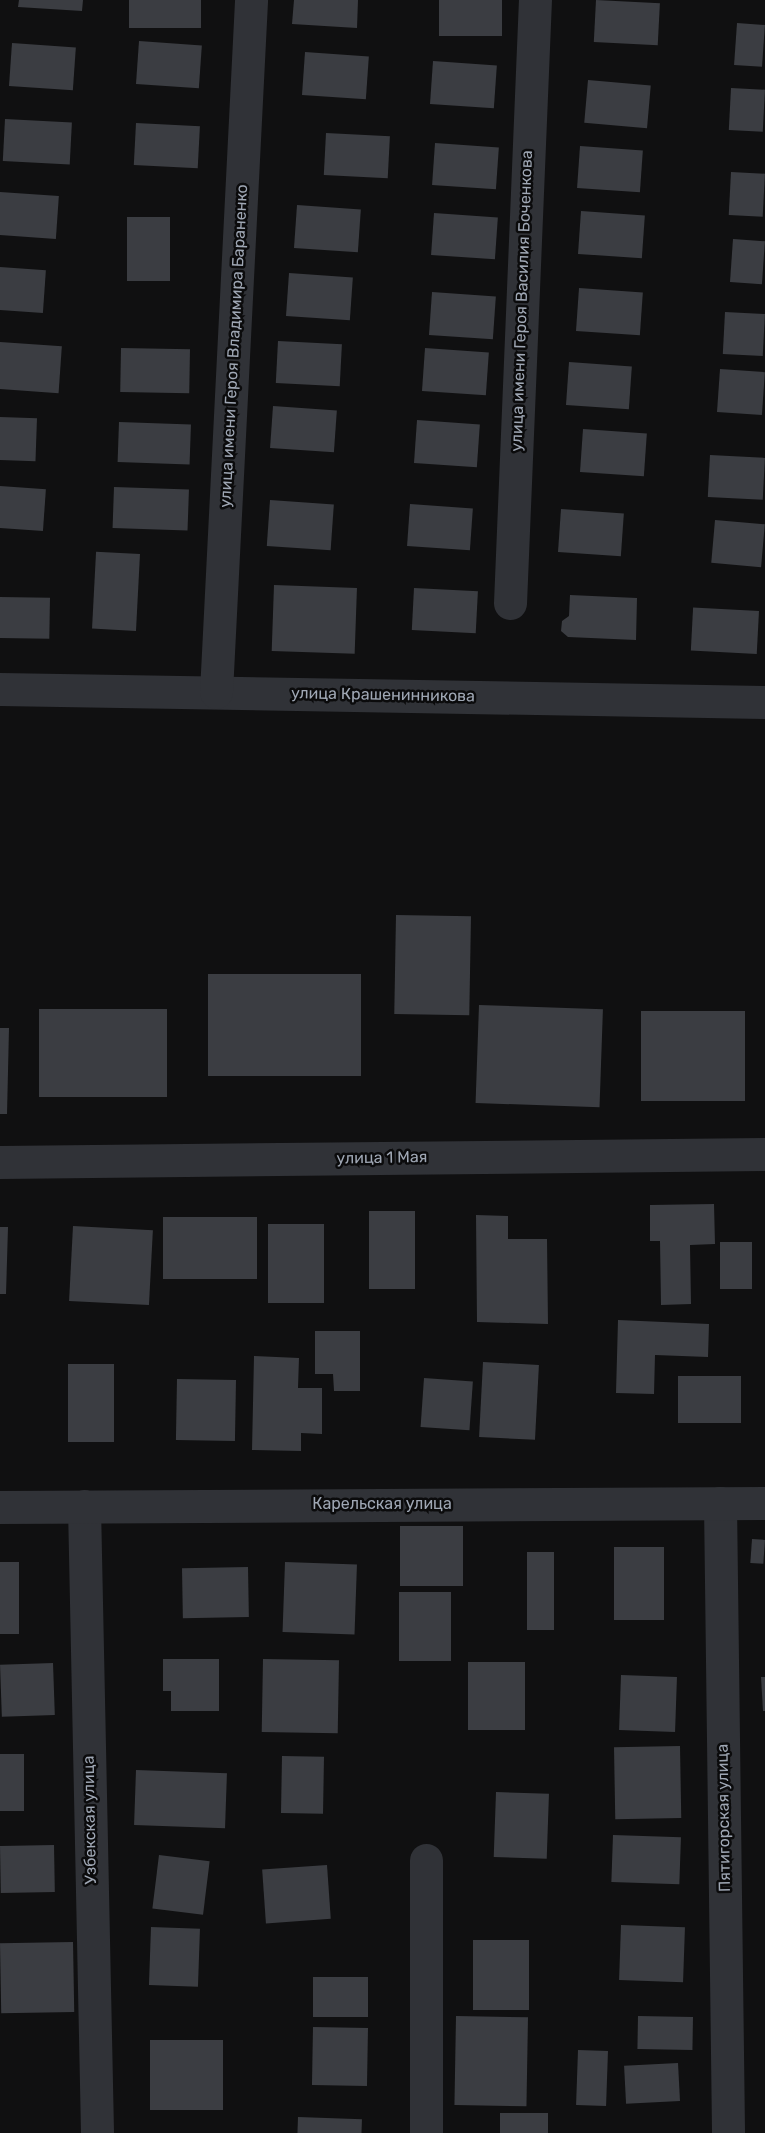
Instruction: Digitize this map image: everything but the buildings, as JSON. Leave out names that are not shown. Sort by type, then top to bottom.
[{"type":"street","name":"улица имени Героя Владимира Бараненко","points":[[216,692],[251,0]]},
{"type":"street","name":"улица имени Героя Василия Боченкова","points":[[510,603],[535,0]]},
{"type":"street","name":"улица Крашенинникова","points":[[0,689],[765,702]]},
{"type":"street","name":"улица 1 Мая","points":[[0,1162],[765,1154]]},
{"type":"street","name":"Пятигорская улица","points":[[720,1503],[728,2133]]},
{"type":"street","name":"Карельская улица","points":[[0,1507],[765,1503]]},
{"type":"street","name":"Узбекская улица","points":[[84,1506],[97,2133]]},
{"type":"street","points":[[426,1860],[426,2133]]}]
